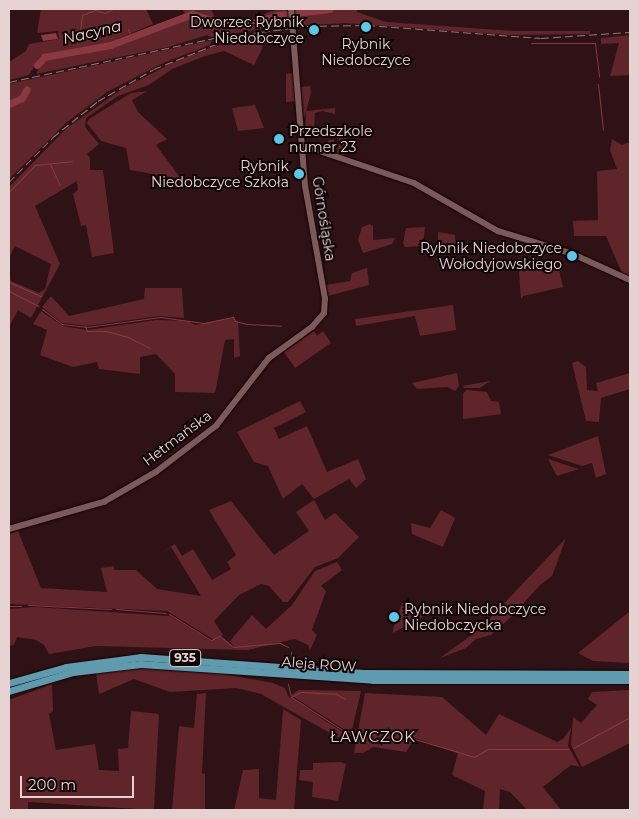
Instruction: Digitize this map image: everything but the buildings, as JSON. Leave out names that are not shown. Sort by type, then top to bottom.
[{"type":"main road","name":"Aleja ROW","points":[[9,683],[66,667],[141,657],[374,677],[630,680]]},
{"type":"main road","name":"Aleja ROW","points":[[9,690],[72,672],[141,664],[362,676]]},
{"type":"main road","name":"Aleja ROW","points":[[374,677],[630,674]]},
{"type":"street","name":"Górnośląska","points":[[291,9],[306,195],[325,299],[324,314]]},
{"type":"street","points":[[302,145],[414,183],[498,231],[573,254],[630,280]]},
{"type":"street","name":"Hetmańska","points":[[9,529],[104,502],[156,472],[216,426],[269,358],[317,323],[324,314]]},
{"type":"shaded area","points":[[41,9],[146,9],[153,24],[110,42],[41,55],[29,75],[9,80],[9,62],[26,51],[29,44],[59,39],[58,31],[37,33]]},
{"type":"shaded area","points":[[211,9],[216,19],[233,21],[258,17],[271,11],[287,9],[287,13],[251,22],[223,23],[197,13],[186,16],[183,10]]},
{"type":"shaded area","points":[[333,9],[357,9],[357,12],[386,22],[515,31],[590,31],[590,34],[508,35],[345,23],[296,26],[295,15]]},
{"type":"shaded area","points":[[195,16],[229,26],[250,25],[288,16],[288,25],[211,37],[207,35],[168,47],[36,74],[45,58],[113,46]]},
{"type":"shaded area","points":[[56,33],[58,39],[43,41],[41,35]]},
{"type":"shaded area","points":[[264,34],[262,49],[254,65],[224,51],[205,56],[172,69],[149,85],[118,96],[86,118],[85,127],[99,144],[87,154],[90,158],[90,170],[103,170],[114,253],[92,257],[86,225],[81,226],[73,194],[78,190],[77,181],[35,206],[60,264],[31,318],[18,310],[9,327],[9,275],[11,281],[39,293],[45,289],[51,264],[15,246],[9,258],[9,187],[67,128],[122,89],[172,63],[212,47]]},
{"type":"shaded area","points":[[630,35],[630,75],[610,76],[619,43],[601,44],[601,38]]},
{"type":"shaded area","points":[[212,40],[210,45],[163,63],[107,92],[67,122],[9,179],[9,84]]},
{"type":"shaded area","points":[[293,73],[295,101],[286,102],[286,74]]},
{"type":"shaded area","points":[[310,86],[311,93],[304,119],[301,87]]},
{"type":"shaded area","points":[[148,91],[132,100],[138,112],[167,139],[156,145],[181,179],[130,170],[126,148],[101,141],[87,123],[89,119],[131,93]]},
{"type":"shaded area","points":[[255,105],[264,128],[238,131],[232,108]]},
{"type":"shaded area","points":[[335,108],[335,114],[322,111],[315,113],[314,130],[305,135],[306,111]]},
{"type":"shaded area","points":[[340,129],[346,129],[344,157],[337,155]]},
{"type":"shaded area","points":[[334,139],[334,153],[324,149],[329,140]]},
{"type":"shaded area","points":[[612,139],[622,145],[630,142],[630,277],[622,273],[606,236],[574,236],[573,221],[598,220],[597,171],[617,169],[610,150]]},
{"type":"shaded area","points":[[370,224],[373,226],[373,240],[395,238],[392,244],[363,253],[358,240],[362,227]]},
{"type":"shaded area","points":[[425,227],[423,246],[405,247],[403,243],[406,228]]},
{"type":"shaded area","points":[[438,232],[455,235],[456,247],[438,246]]},
{"type":"shaded area","points":[[518,258],[559,270],[563,287],[523,296],[521,299]]},
{"type":"shaded area","points":[[367,268],[369,285],[328,296],[326,285],[350,281],[352,273]]},
{"type":"shaded area","points":[[145,288],[182,288],[184,318],[159,316],[87,326],[62,323],[42,307],[51,296],[69,316],[144,299]]},
{"type":"shaded area","points":[[453,305],[456,330],[420,336],[415,316],[356,326],[355,319]]},
{"type":"shaded area","points":[[41,311],[63,326],[87,330],[156,320],[188,321],[195,325],[232,318],[238,322],[240,356],[234,358],[234,339],[225,340],[215,393],[175,392],[175,374],[156,354],[140,357],[140,374],[99,369],[97,362],[73,367],[40,355],[47,330],[33,324]]},
{"type":"shaded area","points":[[314,331],[317,336],[323,331],[331,343],[295,368],[284,352]]},
{"type":"shaded area","points":[[578,361],[586,367],[587,390],[598,391],[596,383],[630,373],[630,389],[601,398],[599,422],[586,421],[572,363]]},
{"type":"shaded area","points":[[457,373],[459,386],[455,391],[447,387],[417,389],[412,383]]},
{"type":"shaded area","points":[[490,381],[480,388],[464,388],[463,386]]},
{"type":"shaded area","points":[[467,390],[487,392],[491,401],[499,402],[501,414],[463,419],[463,393]]},
{"type":"shaded area","points":[[300,401],[306,412],[274,428],[279,439],[307,426],[327,472],[358,459],[366,479],[356,488],[349,479],[314,499],[302,484],[283,499],[268,466],[254,462],[237,432]]},
{"type":"shaded area","points":[[598,436],[606,474],[596,478],[592,463],[582,466],[548,455]]},
{"type":"shaded area","points":[[548,459],[572,467],[579,469],[557,476]]},
{"type":"shaded area","points":[[314,500],[325,520],[335,513],[359,537],[338,558],[315,567],[288,602],[283,602],[269,586],[261,584],[239,595],[214,621],[223,635],[214,640],[167,611],[9,604],[9,534],[18,531],[41,588],[107,592],[101,568],[114,566],[114,570],[136,570],[157,589],[201,596],[171,547],[155,557],[175,544],[182,556],[193,549],[212,580],[231,569],[227,562],[236,555],[209,510],[231,501],[274,555],[309,531],[296,512]]},
{"type":"shaded area","points":[[441,510],[455,518],[443,547],[412,534],[411,523],[430,528]]},
{"type":"shaded area","points":[[566,538],[552,576],[540,585],[513,615],[491,635],[476,639],[466,648],[440,658],[480,629]]},
{"type":"shaded area","points":[[337,562],[342,570],[321,586],[326,591],[312,630],[317,635],[310,650],[308,645],[295,639],[248,650],[96,646],[49,654],[44,645],[36,640],[17,637],[14,645],[9,646],[9,609],[35,607],[170,616],[211,641],[221,637],[235,649],[230,641],[252,615],[266,629],[292,605],[315,571]]},
{"type":"shaded area","points":[[402,603],[427,614],[393,633],[393,629]]},
{"type":"shaded area","points":[[630,611],[630,663],[593,661],[578,653]]},
{"type":"shaded area","points":[[133,668],[223,674],[273,683],[285,688],[288,696],[350,737],[349,740],[337,737],[261,694],[236,688],[170,692],[134,679],[99,694],[96,672]]},
{"type":"shaded area","points":[[52,684],[53,711],[49,714],[56,750],[95,744],[99,770],[119,771],[118,749],[128,748],[131,711],[159,714],[154,810],[28,802],[28,810],[9,810],[9,700]]},
{"type":"shaded area","points":[[299,690],[361,691],[351,734],[291,695]]},
{"type":"shaded area","points":[[630,690],[630,743],[582,767],[571,745],[573,717],[581,723],[597,705],[588,699],[592,692]]},
{"type":"shaded area","points":[[206,693],[202,773],[205,774],[205,810],[172,810],[179,726],[194,728],[197,694]]},
{"type":"shaded area","points":[[365,693],[442,697],[486,735],[499,714],[557,742],[563,739],[571,728],[568,746],[580,767],[571,765],[543,787],[561,810],[527,810],[510,792],[500,789],[499,810],[483,810],[485,791],[452,775],[458,753],[415,738],[406,752],[373,747],[363,753],[354,753]]},
{"type":"shaded area","points":[[283,709],[301,720],[294,810],[234,810],[243,770],[259,769],[259,798],[276,800]]},
{"type":"shaded area","points":[[341,762],[346,764],[338,801],[312,797],[313,782],[299,780],[300,770],[313,770],[313,763]]},
{"type":"waterway","points":[[80,32],[82,15],[95,10],[105,13],[113,9]]},
{"type":"waterway","name":"Nacyna","points":[[37,65],[44,57],[110,45],[192,14],[227,25],[250,24],[278,15],[330,9]]},
{"type":"waterway","points":[[128,29],[131,37]]},
{"type":"waterway","points":[[531,43],[595,43],[599,77]]},
{"type":"waterway","points":[[598,84],[603,130]]},
{"type":"waterway","name":"Nacyna","points":[[9,104],[22,98],[27,89]]},
{"type":"waterway","points":[[9,192],[35,165],[72,161]]},
{"type":"waterway","points":[[50,164],[60,185]]},
{"type":"waterway","points":[[9,282],[41,296]]},
{"type":"waterway","points":[[9,291],[38,306]]},
{"type":"waterway","points":[[42,309],[62,324],[87,327],[160,317],[204,323],[233,317],[235,321],[247,324],[281,326]]},
{"type":"waterway","points":[[85,326],[87,331],[106,331],[128,337],[150,348]]},
{"type":"waterway","points":[[28,605],[111,609]]},
{"type":"waterway","points":[[9,606],[21,606]]},
{"type":"waterway","points":[[116,609],[166,613]]},
{"type":"waterway","points":[[169,614],[211,640],[220,636],[233,647],[280,643],[288,647]]},
{"type":"waterway","points":[[291,652],[291,658]]},
{"type":"waterway","points":[[288,684],[291,697],[350,735]]},
{"type":"waterway","points":[[291,697],[301,692],[336,694],[345,699]]},
{"type":"waterway","points":[[573,748],[630,717]]},
{"type":"waterway","points":[[355,738],[362,739],[379,732],[394,733]]},
{"type":"waterway","points":[[398,734],[474,757],[488,749],[568,749]]},
{"type":"railway","points":[[9,82],[214,38],[307,26],[367,25],[541,38],[630,32]]},
{"type":"railway","points":[[9,182],[53,137],[98,101],[154,69],[219,43]]},
{"type":"place","name":"Rybnik Niedobczyce","points":[[366,27]]},
{"type":"place","name":"Dworzec Rybnik Niedobczyce","points":[[314,30]]},
{"type":"place","name":"Przedszkole numer 23","points":[[279,139]]},
{"type":"place","name":"Rybnik Niedobczyce Szkoła","points":[[299,174]]},
{"type":"place","name":"Rybnik Niedobczyce Wołodyjowskiego","points":[[572,256]]},
{"type":"place","name":"Rybnik Niedobczyce Niedobczycka","points":[[394,617]]},
{"type":"district","name":"ŁAWCZOK","points":[[373,737]]}]
